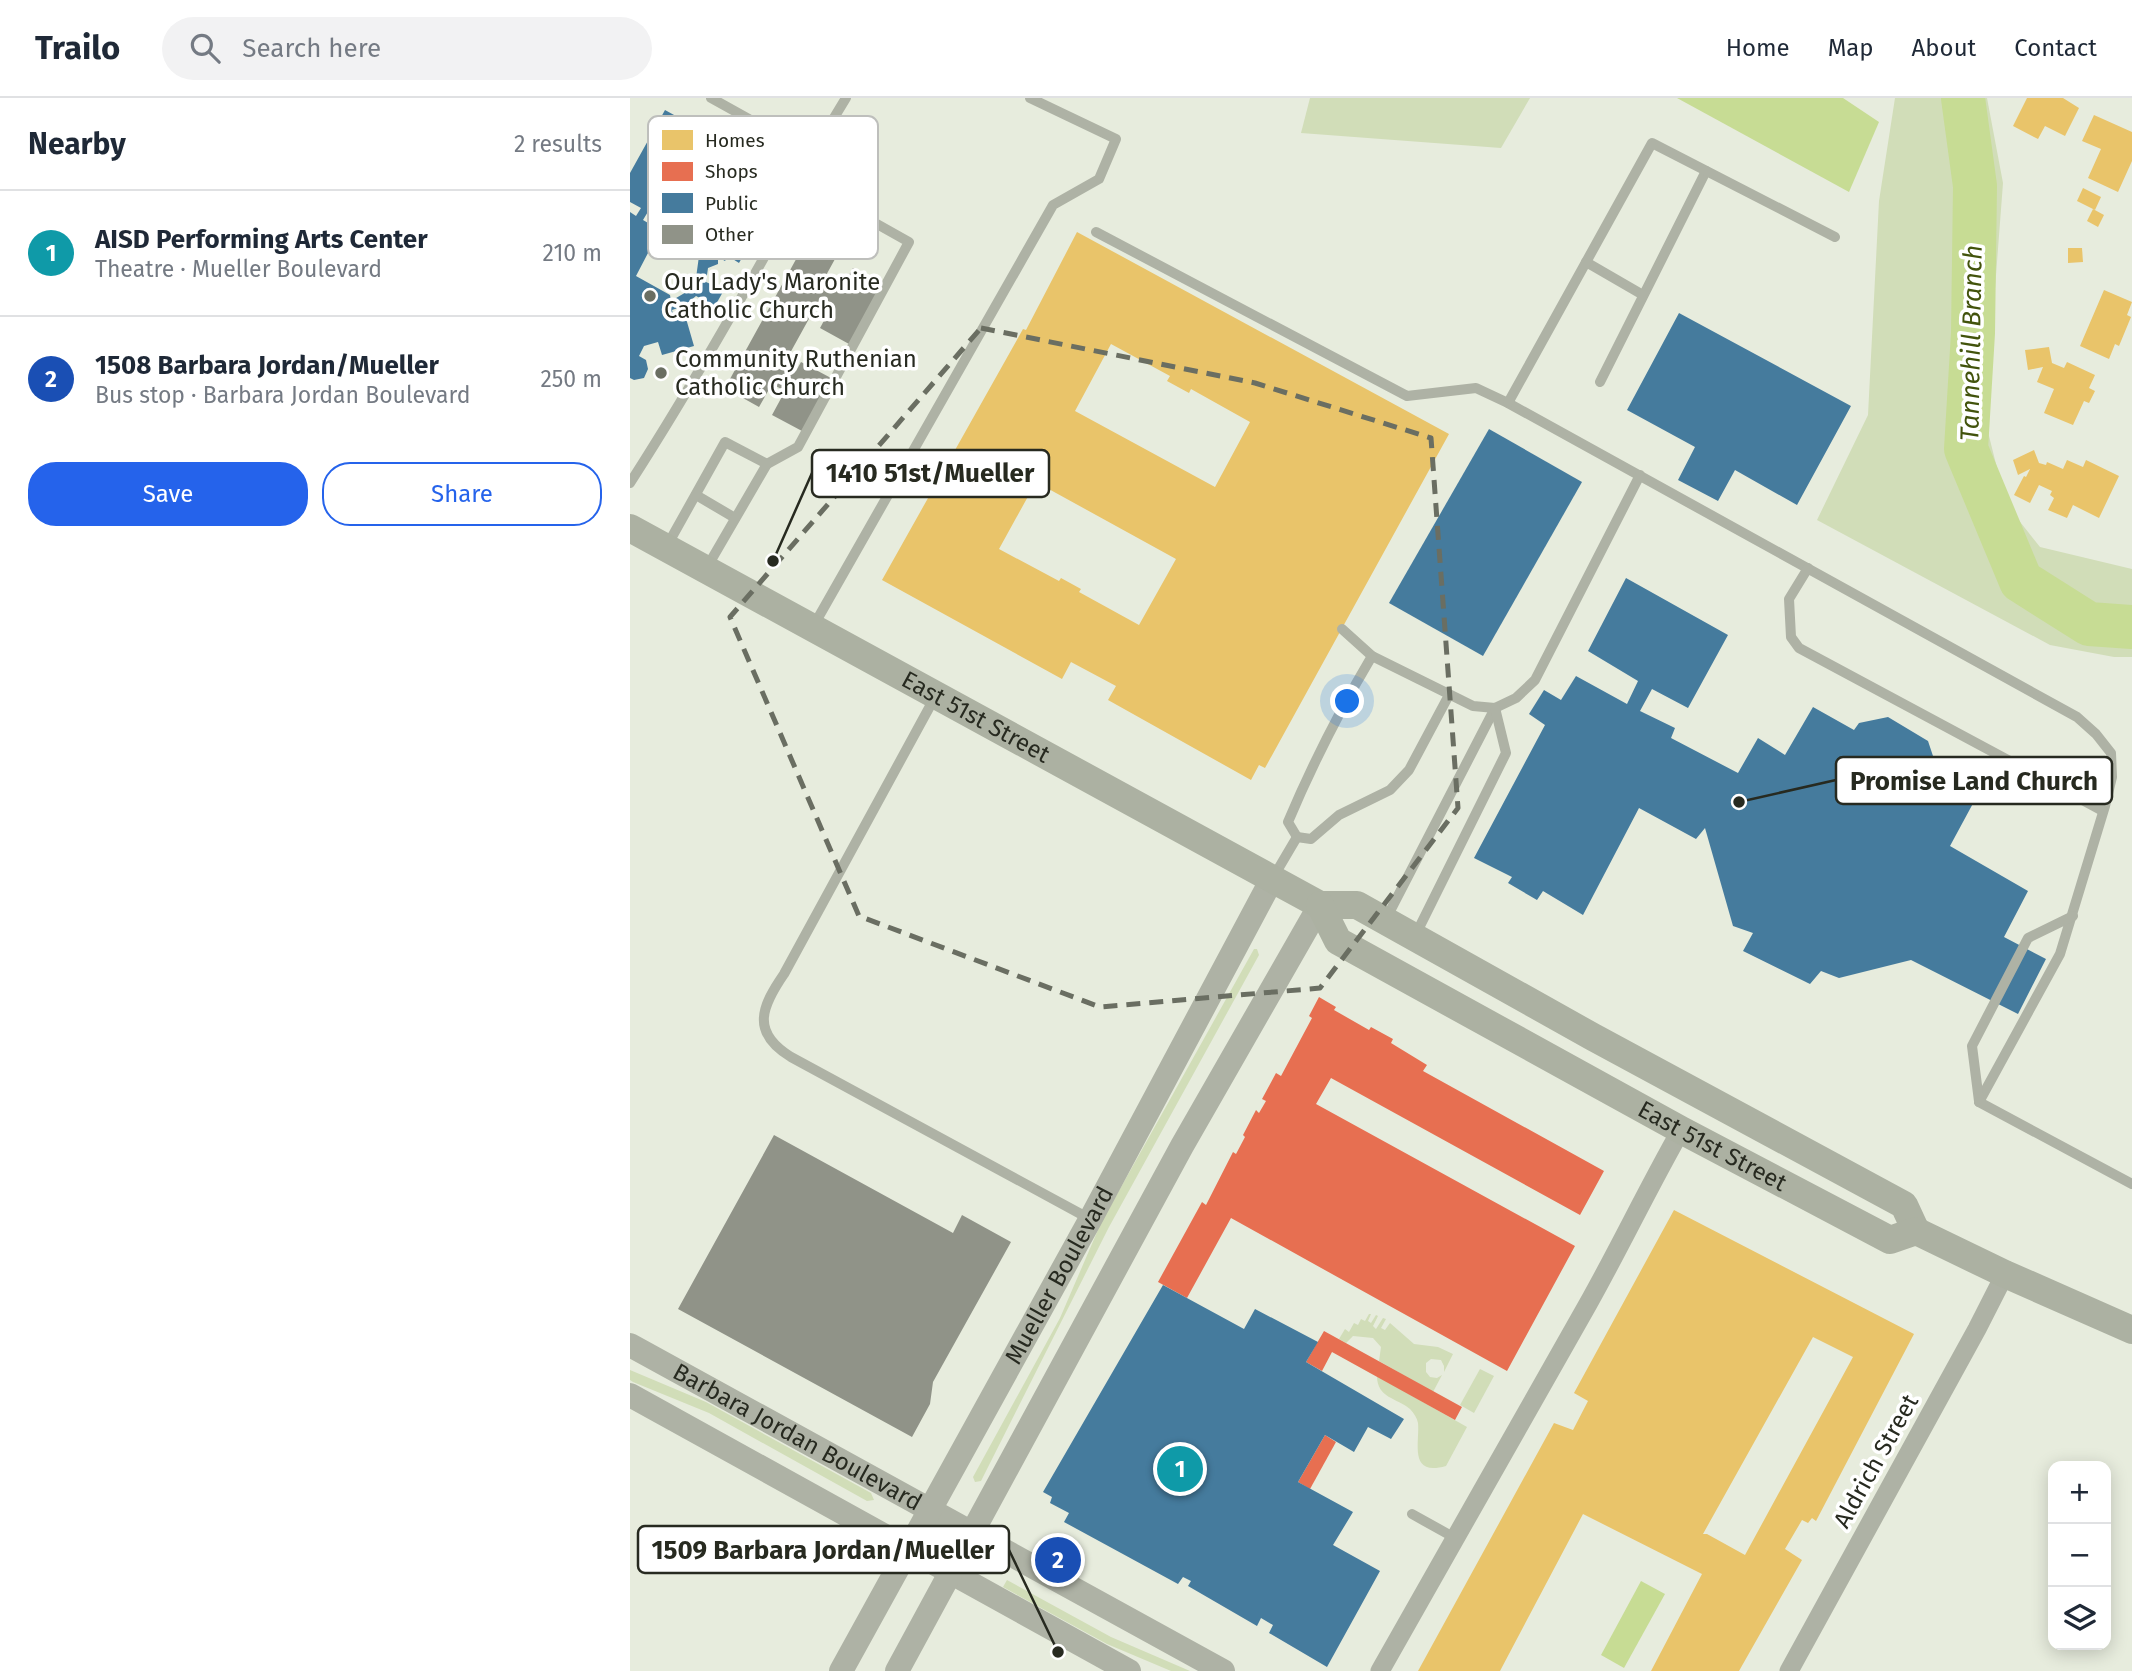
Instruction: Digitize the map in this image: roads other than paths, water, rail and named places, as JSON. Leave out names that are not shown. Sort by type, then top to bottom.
[{"type":"main road","name":"East 51st Street","points":[[630,528],[1320,905],[1357,905],[1415,936],[1593,1037],[1904,1205],[1916,1231],[1890,1240],[1681,1130],[1338,941],[1320,905]]},
{"type":"main road","points":[[1916,1231],[2132,1331]]},
{"type":"street","name":"Mueller Boulevard","points":[[841,1671],[1090,1220],[1272,879]]},
{"type":"street","name":"Mueller Boulevard","points":[[897,1671],[1182,1146],[1320,905]]},
{"type":"street","points":[[1380,1671],[1579,1320],[1650,1183],[1681,1130]]},
{"type":"street","name":"Aldrich Street","points":[[1789,1671],[2005,1274]]},
{"type":"street","name":"Barbara Jordan Boulevard","points":[[630,1345],[1223,1671]]},
{"type":"street","name":"Barbara Jordan Boulevard","points":[[630,1395],[1129,1671]]},
{"type":"lane","points":[[711,98],[744,116]]},
{"type":"lane","points":[[835,116],[846,98]]},
{"type":"lane","points":[[812,628],[1053,205],[1099,179],[1116,139],[1030,98]]},
{"type":"lane","points":[[1508,403],[1652,142],[1835,237]]},
{"type":"lane","points":[[1600,382],[1706,171]]},
{"type":"lane","points":[[706,569],[767,464],[798,446],[909,242],[878,225]]},
{"type":"lane","points":[[1096,232],[1407,396],[1476,388],[1508,403],[2077,717],[2096,734],[2110,753],[2112,777],[2073,916],[2060,954],[1979,1102]]},
{"type":"lane","points":[[630,483],[682,401],[762,259]]},
{"type":"lane","points":[[1586,262],[1643,295]]},
{"type":"lane","points":[[666,548],[725,442],[767,464]]},
{"type":"lane","points":[[1342,629],[1372,656],[1473,706],[1495,708],[1516,698],[1535,680],[1640,475]]},
{"type":"lane","points":[[696,495],[735,518]]},
{"type":"lane","points":[[1808,568],[1789,599],[1791,636],[1799,648],[2103,811]]},
{"type":"lane","points":[[1297,837],[1288,822],[1343,704],[1372,656]]},
{"type":"lane","points":[[936,695],[790,962],[766,1000],[763,1012],[768,1035],[779,1050],[791,1057],[1090,1220]]},
{"type":"lane","points":[[1297,837],[1311,839],[1339,816],[1391,790],[1409,770],[1449,695]]},
{"type":"lane","points":[[1385,920],[1495,708]]},
{"type":"lane","points":[[1415,936],[1506,753],[1495,708]]},
{"type":"lane","points":[[1272,879],[1297,837]]},
{"type":"lane","points":[[1979,1102],[1972,1046],[2028,938],[2073,916]]},
{"type":"lane","points":[[1979,1102],[2132,1184]]},
{"type":"lane","points":[[1412,1514],[1455,1538]]},
{"type":"waterway","name":"Tannehill Branch","points":[[1963,98],[1975,186],[1973,333],[1966,449],[2021,581],[2089,624],[2132,627]]},
{"type":"place","name":"Our Lady's Maronite Catholic Church","points":[[650,296]]},
{"type":"place","name":"Community Ruthenian Catholic Church","points":[[661,373]]},
{"type":"place","name":"1410 51st/Mueller","points":[[773,561]]},
{"type":"place","name":"Promise Land Church","points":[[1739,802]]},
{"type":"place","name":"AISD Performing Arts Center","points":[[1180,1469]]},
{"type":"place","name":"1508 Barbara Jordan/Mueller","points":[[1058,1560]]},
{"type":"place","name":"1509 Barbara Jordan/Mueller","points":[[1058,1652]]}]
